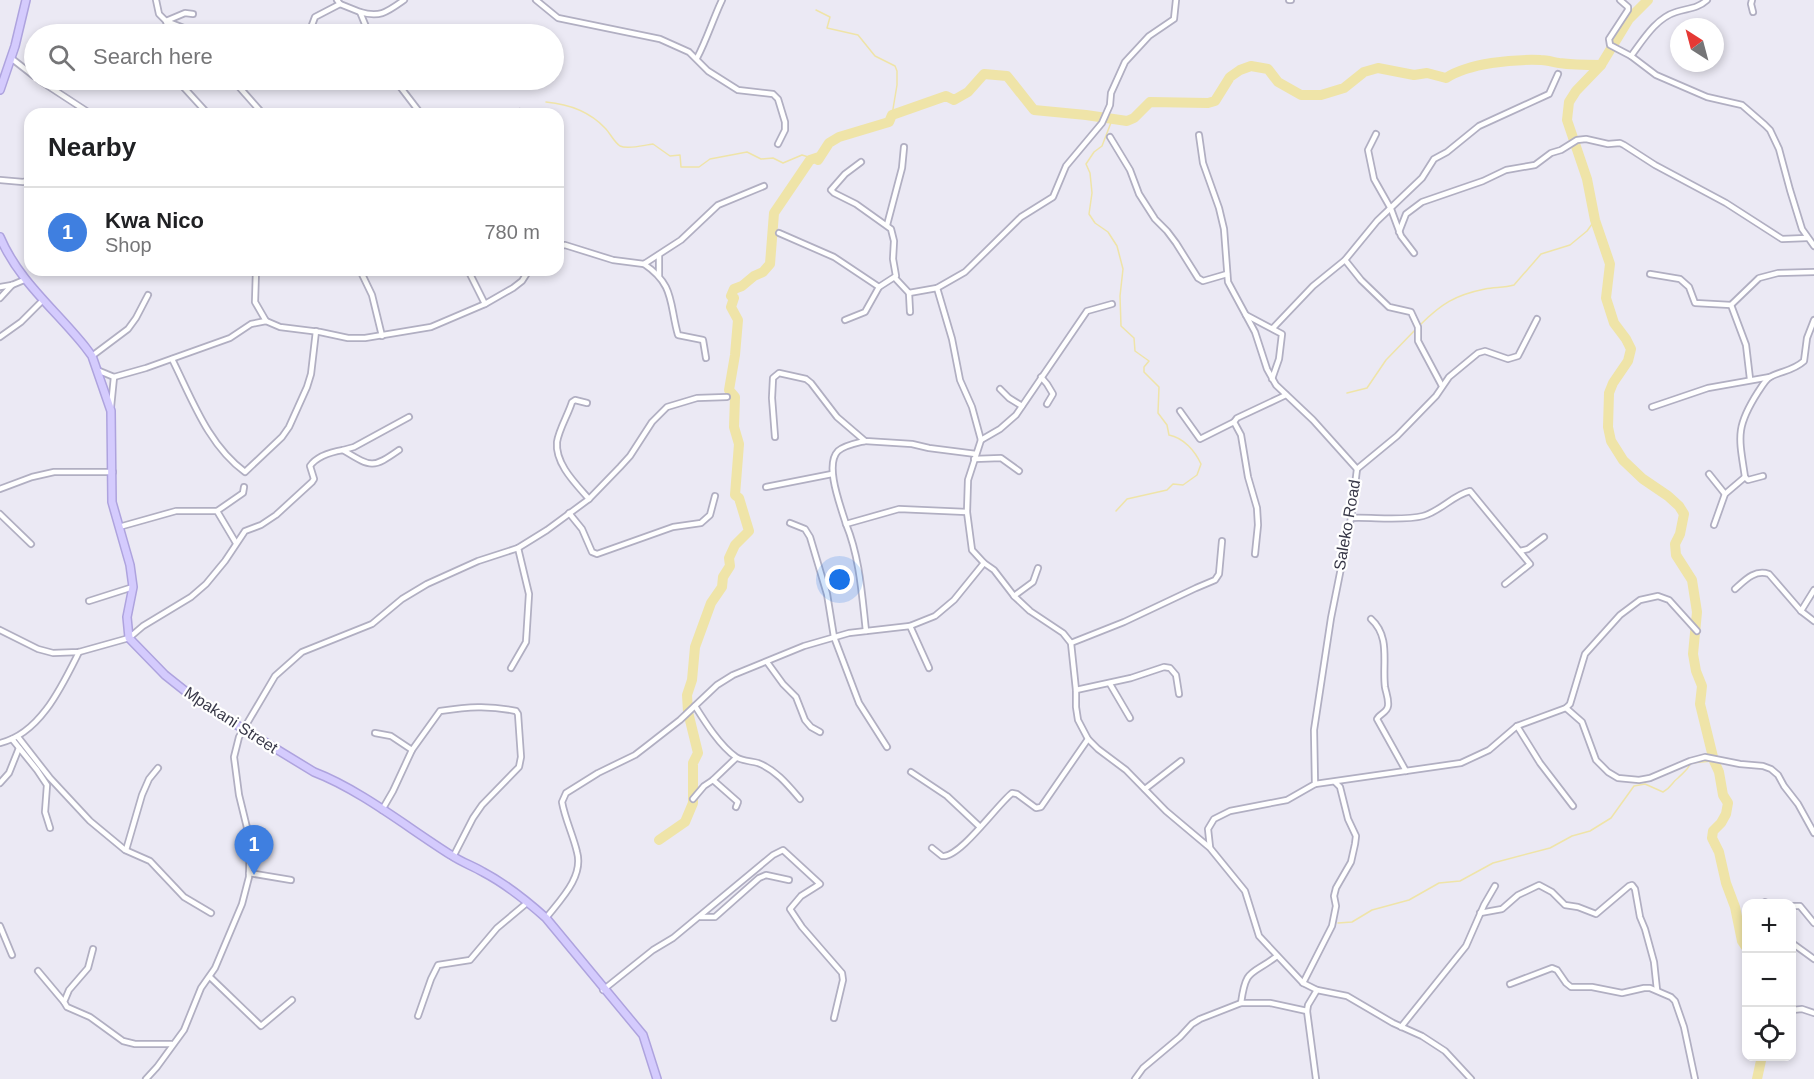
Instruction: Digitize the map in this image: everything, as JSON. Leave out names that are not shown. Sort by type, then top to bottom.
[{"type":"street","points":[[0,90],[26,0]]},
{"type":"street","points":[[312,24],[315,17],[339,2],[373,16],[380,15],[404,0]]},
{"type":"street","points":[[536,0],[558,18],[660,39],[689,52],[708,71],[738,90],[769,93],[777,97],[785,122],[785,130],[778,144]]},
{"type":"street","points":[[697,58],[710,34],[713,18],[722,0]]},
{"type":"street","points":[[909,293],[937,288],[965,272],[1021,217],[1051,199],[1066,166],[1105,117],[1111,93],[1125,62],[1146,39],[1174,19],[1176,0]]},
{"type":"street","points":[[1620,0],[1628,7],[1628,10],[1609,39],[1610,45],[1631,56],[1656,75],[1707,97],[1742,105],[1770,130],[1779,149],[1790,190],[1807,238],[1814,246]]},
{"type":"street","points":[[1631,56],[1653,27],[1674,12],[1691,10],[1707,0]]},
{"type":"street","points":[[1752,0],[1753,12]]},
{"type":"street","points":[[158,1],[159,14],[166,21],[174,24]]},
{"type":"street","points":[[360,12],[365,24]]},
{"type":"street","points":[[166,21],[185,13],[193,14]]},
{"type":"street","points":[[11,58],[24,68]]},
{"type":"street","points":[[1273,328],[1313,285],[1345,260],[1372,226],[1422,178],[1434,159],[1447,152],[1479,126],[1549,94],[1558,74]]},
{"type":"street","points":[[54,90],[82,108]]},
{"type":"street","points":[[186,90],[202,108]]},
{"type":"street","points":[[241,90],[257,108]]},
{"type":"street","points":[[403,90],[416,108]]},
{"type":"street","name":"Saleko Road","points":[[1199,135],[1203,163],[1219,208],[1224,230],[1227,274],[1272,379],[1357,469],[1351,518],[1330,618],[1314,730],[1315,784]]},
{"type":"street","points":[[1376,135],[1368,150],[1370,168],[1378,188],[1391,209],[1399,232],[1414,254]]},
{"type":"street","points":[[1110,137],[1130,170],[1139,194],[1155,219],[1176,243],[1198,278],[1203,280],[1227,274]]},
{"type":"street","points":[[1399,232],[1406,214],[1422,202],[1506,170],[1535,165],[1574,141],[1586,139],[1624,145],[1655,165],[1719,199],[1782,239],[1807,238]]},
{"type":"street","points":[[887,225],[902,168],[904,147]]},
{"type":"street","points":[[861,162],[836,183],[832,192],[856,204],[891,229],[894,241],[895,278],[909,293],[910,312]]},
{"type":"street","points":[[0,180],[24,182]]},
{"type":"street","points":[[644,264],[681,240],[718,205],[765,186]]},
{"type":"street","points":[[779,233],[834,257],[879,287]]},
{"type":"street","points":[[0,237],[7,255],[24,280],[79,338],[92,356],[111,411]]},
{"type":"street","points":[[564,245],[613,260],[644,264],[659,276],[670,293],[678,335],[701,339],[704,342],[706,358]]},
{"type":"street","points":[[659,255],[659,276]]},
{"type":"street","points":[[1345,260],[1361,280],[1389,307],[1412,312],[1418,327],[1418,341],[1442,386]]},
{"type":"street","points":[[1650,274],[1680,279],[1689,287],[1695,303],[1731,305],[1756,280],[1767,274],[1814,272]]},
{"type":"street","points":[[256,276],[255,302],[266,321]]},
{"type":"street","points":[[363,276],[372,295],[382,336]]},
{"type":"street","points":[[471,276],[485,304]]},
{"type":"street","points":[[97,370],[114,377],[172,360],[230,338],[250,324],[266,321],[289,329],[316,331],[348,338],[382,336],[432,327],[485,304],[522,281],[525,276]]},
{"type":"street","points":[[845,320],[868,309],[879,287],[895,278]]},
{"type":"street","points":[[0,287],[24,280]]},
{"type":"street","points":[[0,298],[12,285]]},
{"type":"street","points":[[937,288],[952,339],[960,380],[972,407],[981,440],[969,472],[967,512],[972,550],[994,570],[1014,596],[1030,611],[1063,633],[1071,643],[1078,720],[1088,739],[1126,770],[1167,811],[1210,848],[1245,891],[1257,932],[1303,983],[1317,990],[1347,996],[1422,1036],[1445,1051],[1472,1079]]},
{"type":"street","points":[[92,356],[128,329],[148,295]]},
{"type":"street","points":[[0,337],[21,322],[43,300]]},
{"type":"street","points":[[981,440],[1008,422],[1022,406],[1087,312],[1112,304]]},
{"type":"street","points":[[1731,305],[1746,345],[1750,379]]},
{"type":"street","points":[[1246,315],[1280,332],[1282,338],[1278,366],[1272,379]]},
{"type":"street","points":[[1357,469],[1398,436],[1436,396],[1449,377],[1479,353],[1485,351],[1508,359],[1518,356],[1537,319]]},
{"type":"street","points":[[1652,407],[1708,388],[1784,373],[1803,362],[1807,349],[1807,338],[1814,320]]},
{"type":"street","points":[[172,360],[210,434],[245,472],[282,437],[289,427],[309,381],[316,331]]},
{"type":"street","points":[[776,437],[772,398],[773,378],[779,373],[806,379],[837,417],[865,441]]},
{"type":"street","points":[[114,377],[111,411],[112,502],[130,565],[133,587],[127,617],[129,638]]},
{"type":"street","points":[[1041,377],[1053,393],[1047,404]]},
{"type":"street","points":[[1745,477],[1739,447],[1741,425],[1749,407],[1770,377]]},
{"type":"street","points":[[1000,389],[1022,406]]},
{"type":"street","points":[[1180,411],[1200,439],[1286,395]]},
{"type":"street","points":[[146,1079],[184,1030],[201,988],[210,977],[222,954],[242,904],[249,873],[248,827],[239,795],[234,757],[239,737],[275,676],[302,652],[372,624],[402,599],[427,584],[478,561],[518,548],[548,530],[589,498],[630,456],[652,422],[667,407],[697,398],[727,397]]},
{"type":"street","points":[[587,402],[575,400],[572,402],[557,446],[564,467],[589,498]]},
{"type":"street","points":[[0,630],[38,649],[53,653],[79,652],[129,638],[143,626],[191,597],[206,584],[245,531],[276,515],[312,482],[314,478],[310,466],[314,461],[334,452],[354,447],[410,417]]},
{"type":"street","points":[[1234,422],[1241,435],[1248,477],[1257,508],[1255,554]]},
{"type":"street","points":[[866,632],[852,538],[832,474],[833,460],[840,450],[865,441],[912,444],[975,457],[1001,458],[1019,471]]},
{"type":"street","points":[[343,450],[361,461],[375,465],[399,450]]},
{"type":"street","points":[[0,489],[32,477],[54,472],[113,472]]},
{"type":"street","points":[[766,488],[832,474]]},
{"type":"street","points":[[1709,474],[1725,494]]},
{"type":"street","points":[[1745,477],[1748,480],[1763,476]]},
{"type":"street","points":[[1714,525],[1725,494],[1745,477]]},
{"type":"street","points":[[119,527],[176,511],[217,511],[243,494],[244,487]]},
{"type":"street","points":[[1351,518],[1424,516],[1470,491],[1530,564],[1505,584]]},
{"type":"street","points":[[568,513],[582,529],[592,552],[597,555],[673,527],[701,523],[710,515],[716,496]]},
{"type":"street","points":[[846,524],[899,509],[967,512]]},
{"type":"street","points":[[217,511],[236,543]]},
{"type":"street","points":[[0,514],[31,544]]},
{"type":"street","points":[[790,523],[805,529],[810,537],[827,594],[834,637],[859,704],[887,747]]},
{"type":"street","points":[[1520,551],[1528,549],[1544,537]]},
{"type":"street","points":[[1071,643],[1124,622],[1215,580],[1219,574],[1222,541]]},
{"type":"street","points":[[511,668],[526,642],[529,594],[518,548]]},
{"type":"street","points":[[546,918],[567,891],[576,874],[578,858],[562,801],[566,793],[598,773],[635,755],[670,729],[717,685],[733,675],[804,646],[834,637],[910,626],[935,616],[946,609],[984,563]]},
{"type":"street","points":[[1014,596],[1033,582],[1038,568]]},
{"type":"street","points":[[1736,589],[1747,578],[1760,571],[1765,572],[1801,611],[1814,621]]},
{"type":"street","points":[[89,601],[133,587]]},
{"type":"street","points":[[1801,611],[1814,590]]},
{"type":"street","points":[[1210,848],[1208,829],[1214,819],[1230,811],[1287,800],[1315,784],[1455,764],[1472,759],[1489,750],[1517,726],[1566,708],[1570,704],[1585,654],[1620,615],[1646,597],[1655,596],[1669,600],[1697,631]]},
{"type":"street","points":[[1371,619],[1380,628],[1386,664],[1385,686],[1388,705],[1377,719],[1406,771]]},
{"type":"street","points":[[910,626],[929,668]]},
{"type":"street","name":"Mpakani Street","points":[[129,638],[171,680],[198,702],[382,810],[453,857],[484,872],[528,902],[546,918],[603,990],[643,1035],[657,1079]]},
{"type":"street","points":[[0,743],[18,737],[49,706],[79,652]]},
{"type":"street","points":[[767,662],[796,697],[805,720],[820,732]]},
{"type":"street","points":[[1076,690],[1110,684],[1156,669],[1170,668],[1176,675],[1179,694]]},
{"type":"street","points":[[1110,684],[1130,718]]},
{"type":"street","points":[[382,810],[412,750],[440,711],[471,706],[516,711],[520,742],[519,767],[482,805],[453,857]]},
{"type":"street","points":[[695,706],[710,729],[736,758],[759,763],[772,771],[800,799]]},
{"type":"street","points":[[1566,708],[1582,722],[1596,760],[1618,778],[1639,780],[1650,778],[1705,757],[1763,766],[1774,771],[1798,804],[1814,833]]},
{"type":"street","points":[[1517,726],[1540,763],[1573,806]]},
{"type":"street","points":[[375,733],[391,736],[412,750]]},
{"type":"street","points":[[18,737],[50,778],[90,821],[126,850],[150,861],[184,897],[211,914]]},
{"type":"street","points":[[12,739],[47,785],[45,812],[50,828]]},
{"type":"street","points":[[932,848],[942,856],[950,856],[1012,794],[1017,794],[1036,808],[1041,807],[1088,739]]},
{"type":"street","points":[[0,783],[9,772],[19,748]]},
{"type":"street","points":[[693,799],[704,786],[736,758]]},
{"type":"street","points":[[1144,789],[1181,761]]},
{"type":"street","points":[[126,850],[148,779],[158,768]]},
{"type":"street","points":[[911,772],[947,796],[980,827]]},
{"type":"street","points":[[713,780],[738,802],[736,807]]},
{"type":"street","points":[[1303,983],[1332,926],[1336,888],[1351,862],[1355,844],[1356,836],[1348,819],[1340,787],[1335,781]]},
{"type":"street","points":[[603,990],[653,950],[673,938],[779,850],[786,852],[820,884],[801,896],[790,909],[802,927],[842,973],[843,980],[834,1018]]},
{"type":"street","points":[[249,873],[291,880]]},
{"type":"street","points":[[699,917],[715,917],[759,878],[766,875],[789,880]]},
{"type":"street","points":[[1480,913],[1502,909],[1518,895],[1539,885],[1552,892],[1565,905],[1596,914],[1632,885],[1654,962],[1657,990]]},
{"type":"street","points":[[1401,1026],[1466,946],[1495,886]]},
{"type":"street","points":[[418,1016],[430,979],[438,965],[470,960],[497,928],[528,902]]},
{"type":"street","points":[[1796,905],[1803,908],[1814,923]]},
{"type":"street","points":[[0,926],[12,955]]},
{"type":"street","points":[[1796,946],[1814,959]]},
{"type":"street","points":[[64,1002],[69,990],[88,968],[93,949]]},
{"type":"street","points":[[1241,1003],[1244,981],[1277,956]]},
{"type":"street","points":[[1510,984],[1552,968],[1557,970],[1571,987],[1592,987],[1616,993],[1644,988],[1657,990],[1674,1001],[1686,1033],[1695,1079]]},
{"type":"street","points":[[38,971],[67,1007],[90,1017],[123,1041],[135,1044],[172,1044]]},
{"type":"street","points":[[210,977],[261,1026],[292,1000]]},
{"type":"street","points":[[1316,1079],[1307,1011],[1317,990]]},
{"type":"street","points":[[1136,1079],[1143,1068],[1192,1024],[1241,1003],[1270,1004],[1307,1011]]},
{"type":"street","points":[[1796,1010],[1814,1013]]},
{"type":"waterway","points":[[1648,0],[1629,19],[1601,65],[1576,91],[1569,102],[1567,120],[1587,179],[1595,220],[1610,264],[1606,298],[1614,323],[1631,349],[1628,361],[1609,393],[1608,427],[1611,441],[1623,460],[1643,479],[1668,496],[1684,514],[1680,534],[1675,544],[1676,555],[1692,580],[1697,612],[1693,654],[1702,686],[1700,704],[1723,795],[1728,803],[1726,814],[1713,831],[1712,838],[1719,852],[1742,941]]},
{"type":"waterway","points":[[816,10],[830,17],[827,28],[858,35],[875,56],[895,66],[897,85],[892,115]]},
{"type":"waterway","points":[[659,840],[685,822],[693,803],[693,763],[698,753],[688,712],[687,695],[692,680],[695,647],[711,603],[722,587],[723,577],[730,566],[729,558],[735,545],[749,531],[739,498],[735,495],[739,444],[734,427],[735,397],[729,390],[738,320],[731,307],[734,298],[731,296],[734,289],[763,272],[770,264],[774,213],[810,160],[819,157],[818,160],[829,143],[839,137],[889,122],[892,115],[946,96],[954,100],[968,92],[984,74],[1007,76],[1034,110],[1127,121],[1134,118],[1150,102],[1208,103],[1215,101],[1230,77],[1251,66],[1268,69],[1278,82],[1301,95],[1321,95],[1344,88],[1364,72],[1378,68],[1414,75],[1427,73],[1446,78],[1479,65],[1505,61],[1541,60],[1601,65]]},
{"type":"waterway","points":[[546,102],[585,113],[599,122],[620,146],[653,144],[670,156],[680,155],[681,167],[699,167],[710,159],[747,152],[761,159],[773,158],[783,163],[802,155],[818,160]]},
{"type":"waterway","points":[[1112,120],[1102,146],[1094,152],[1086,164],[1090,173],[1092,193],[1089,214],[1095,223],[1108,232],[1117,246],[1123,269],[1120,296],[1121,326],[1134,338],[1135,351],[1149,361],[1144,367],[1144,372],[1159,387],[1158,413],[1167,425],[1169,435],[1188,446],[1196,454],[1201,464],[1197,475],[1183,485],[1173,484],[1167,490],[1127,499],[1116,511]]},
{"type":"waterway","points":[[1420,325],[1435,311],[1457,297],[1485,289],[1514,285],[1541,254],[1570,245],[1587,231],[1595,220]]},
{"type":"waterway","points":[[1347,393],[1367,388],[1386,360],[1416,329]]},
{"type":"waterway","points":[[1338,923],[1352,922],[1372,910],[1409,900],[1439,883],[1460,881],[1493,863],[1550,848],[1572,836],[1590,831],[1611,818],[1634,786],[1645,784],[1663,792],[1691,763],[1712,761]]},
{"type":"waterway","points":[[1757,1079],[1761,1061]]},
{"type":"place","name":"Kwa Nico","points":[[254,875]]}]
